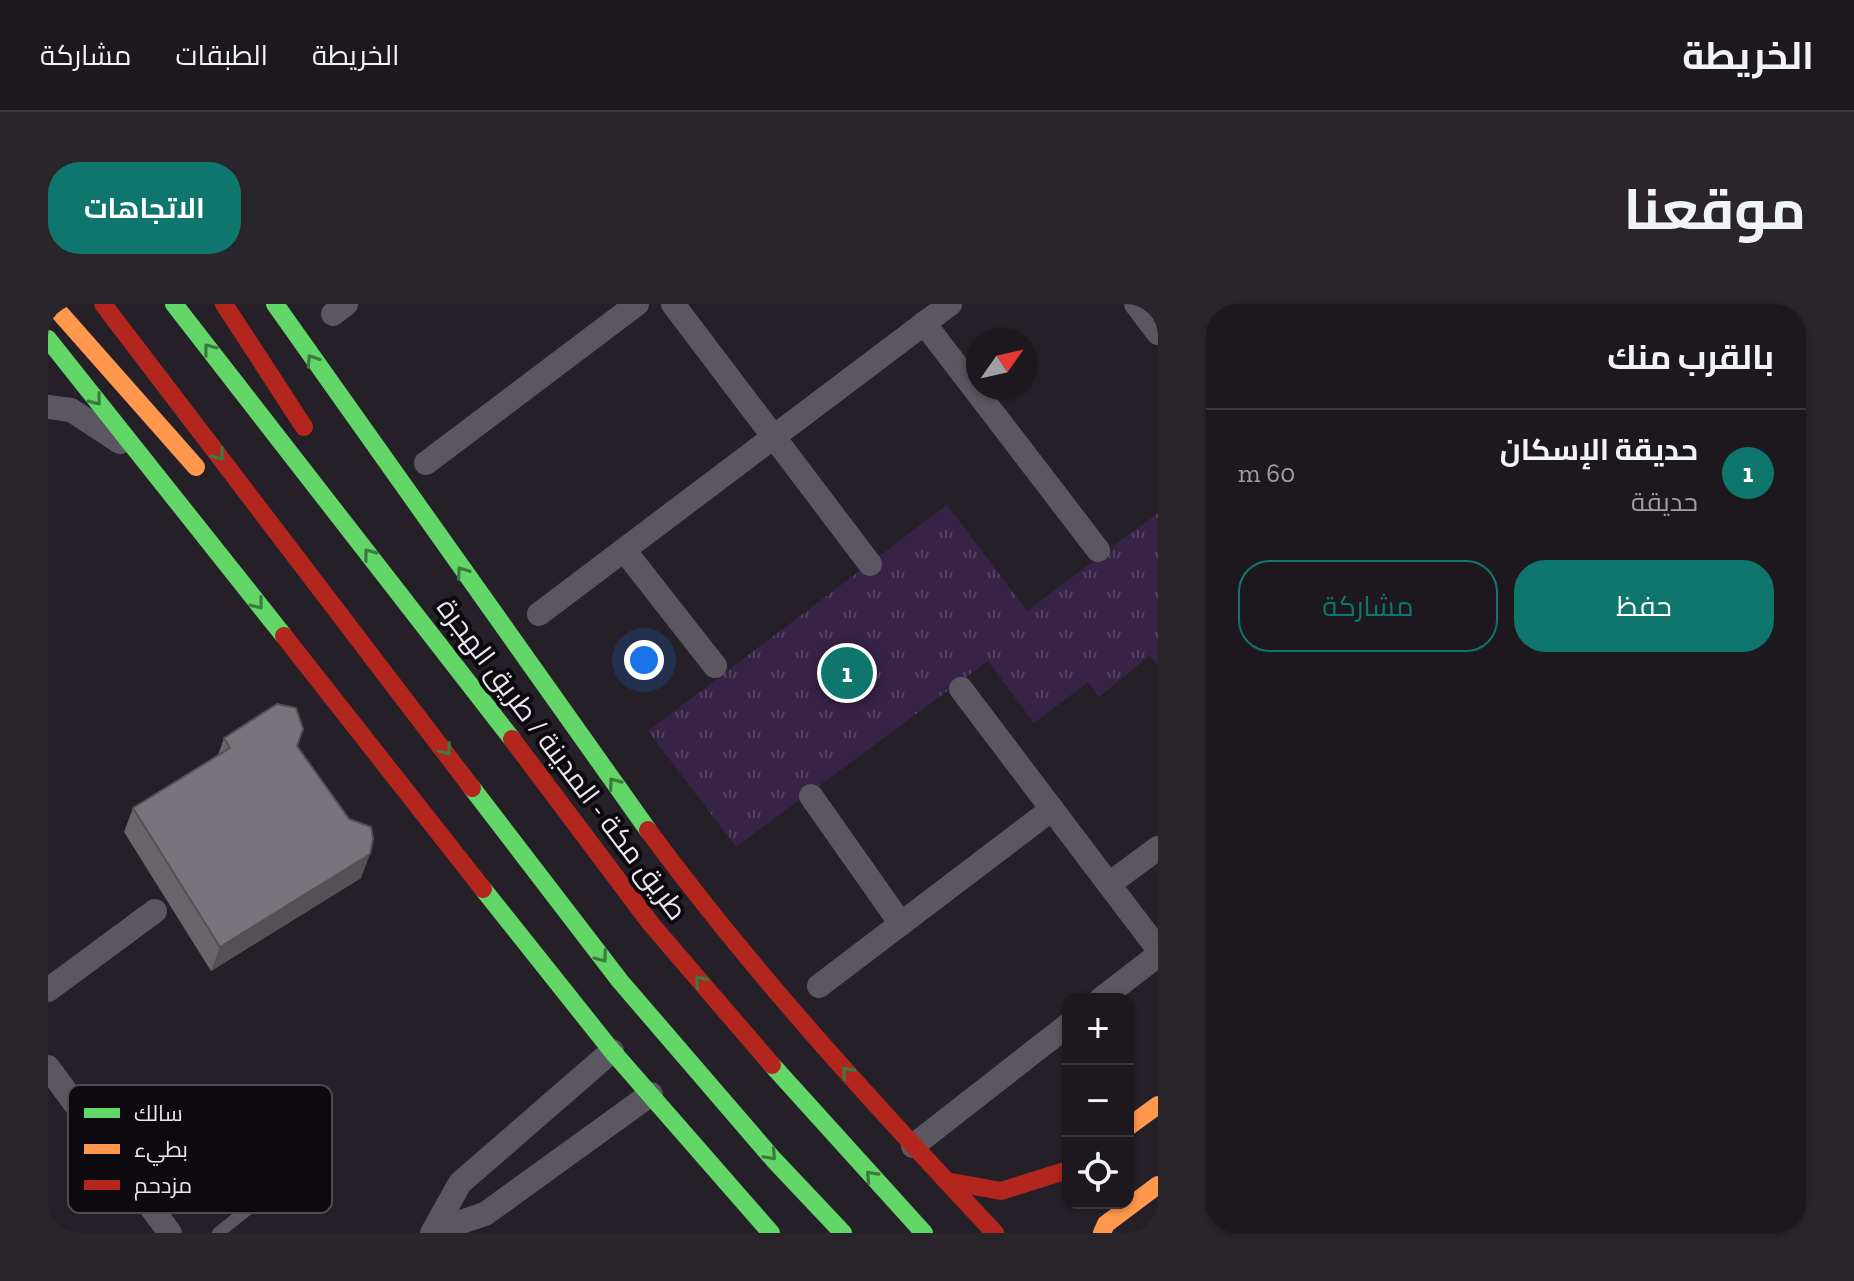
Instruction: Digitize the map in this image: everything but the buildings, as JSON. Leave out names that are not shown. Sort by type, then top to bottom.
[{"type":"main road","points":[[52,304],[205,477]]},
{"type":"main road","points":[[103,304],[620,981],[774,1160],[843,1233]]},
{"type":"main road","name":"طريق مكة - المدينة / طريق الهجرة","points":[[174,304],[529,761],[651,924],[815,1115],[924,1233]]},
{"type":"main road","points":[[224,304],[316,444]]},
{"type":"main road","points":[[275,304],[332,390],[552,699],[702,903],[913,1146],[995,1233]]},
{"type":"main road","points":[[48,339],[612,1051],[771,1233]]},
{"type":"main road","points":[[368,522],[529,761]]},
{"type":"main road","points":[[247,524],[416,710]]},
{"type":"main road","points":[[1134,1123],[1158,1105]]},
{"type":"main road","points":[[946,1181],[1001,1191],[1062,1172]]},
{"type":"main road","points":[[1102,1233],[1106,1224],[1158,1185]]},
{"type":"street","points":[[426,463],[637,304]]},
{"type":"street","points":[[673,304],[870,564]]},
{"type":"street","points":[[539,614],[774,437],[917,320],[950,304]]},
{"type":"street","points":[[1136,304],[1158,333]]},
{"type":"street","points":[[917,320],[1098,550]]},
{"type":"street","points":[[48,407],[71,410],[144,460]]},
{"type":"street","points":[[624,550],[715,666]]},
{"type":"street","points":[[961,689],[1158,952],[1108,993]]},
{"type":"street","points":[[811,796],[901,924]]},
{"type":"street","points":[[819,986],[1052,809]]},
{"type":"street","points":[[1109,884],[1158,848]]},
{"type":"street","points":[[48,990],[155,911]]},
{"type":"street","points":[[913,1146],[1062,1030]]},
{"type":"street","points":[[433,1232],[460,1183],[612,1051]]},
{"type":"street","points":[[48,1067],[68,1094]]},
{"type":"street","points":[[433,1232],[485,1214],[651,1094]]},
{"type":"street","points":[[155,1213],[170,1233]]},
{"type":"lane","points":[[218,1233],[243,1213]]},
{"type":"green space","points":[[947,505],[1027,611],[1158,513],[1158,665],[1149,656],[1099,697],[1088,682],[1034,723],[988,661],[736,847],[648,731]]},
{"type":"traffic: fast","points":[[174,304],[512,739]]},
{"type":"traffic: fast","points":[[275,304],[648,830]]},
{"type":"traffic: fast","points":[[48,339],[284,636]]},
{"type":"traffic: fast","points":[[472,788],[620,981],[774,1160],[843,1233]]},
{"type":"traffic: fast","points":[[483,889],[612,1051],[771,1233]]},
{"type":"traffic: fast","points":[[772,1065],[924,1233]]},
{"type":"traffic: slow","points":[[52,304],[196,467]]},
{"type":"traffic: slow","points":[[1134,1123],[1158,1105]]},
{"type":"traffic: slow","points":[[1102,1233],[1106,1224],[1158,1185]]},
{"type":"traffic: jam","points":[[103,304],[472,788]]},
{"type":"traffic: jam","points":[[224,304],[304,427]]},
{"type":"traffic: jam","points":[[284,636],[483,889]]},
{"type":"traffic: jam","points":[[512,739],[651,924],[772,1065]]},
{"type":"traffic: jam","points":[[648,830],[772,986],[995,1233]]},
{"type":"traffic: jam","points":[[946,1181],[1001,1191],[1062,1172]]},
{"type":"place","name":"حديقة الإسكان","points":[[847,673]]}]
